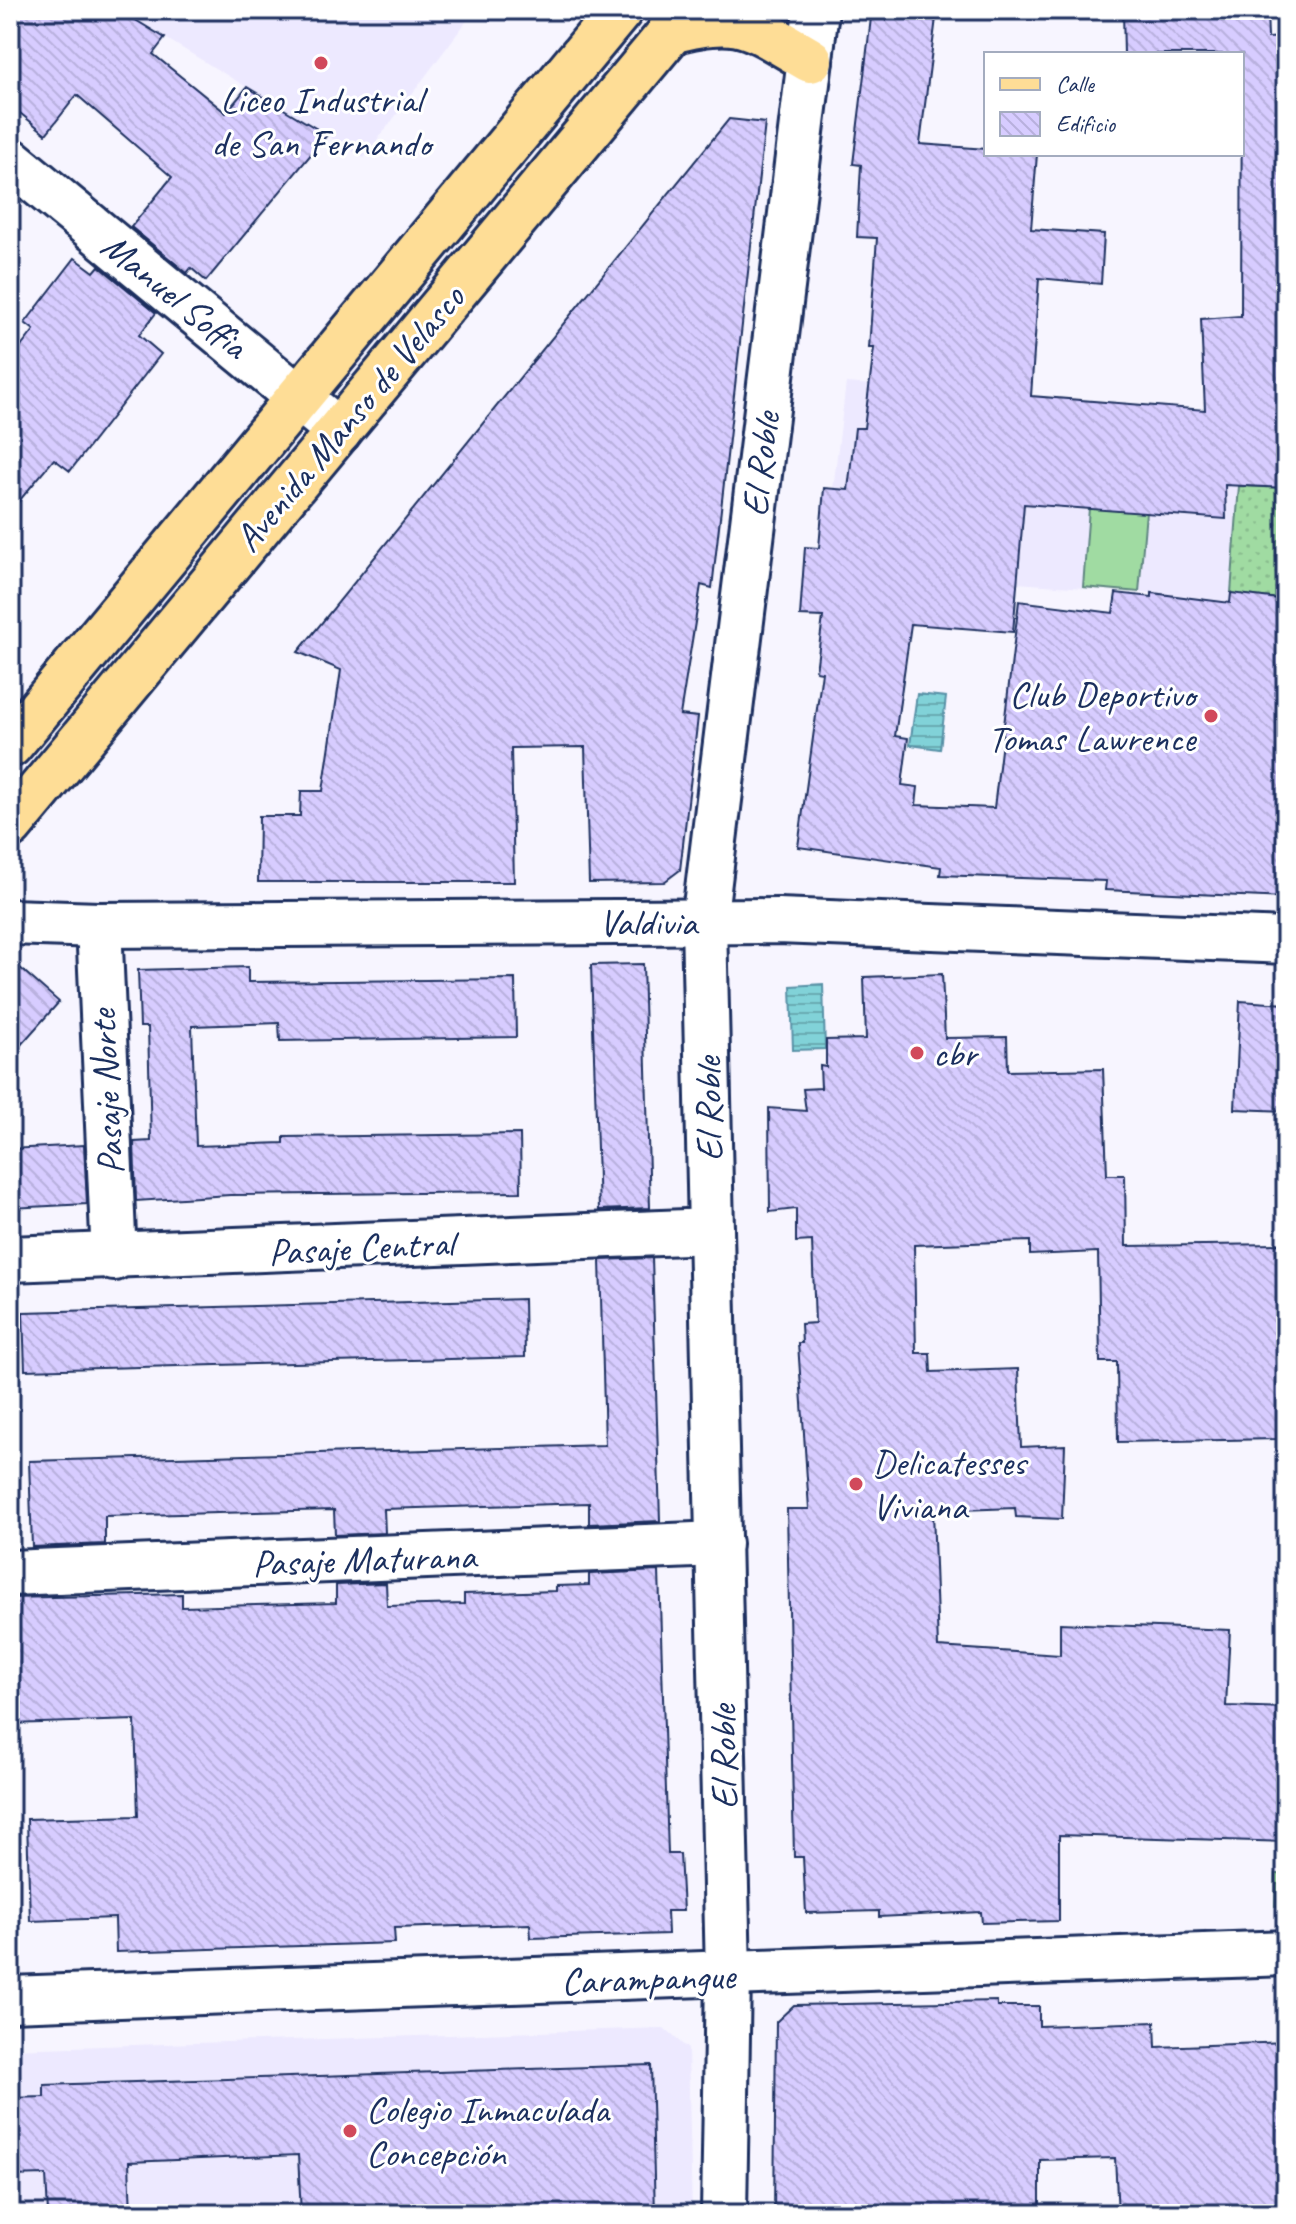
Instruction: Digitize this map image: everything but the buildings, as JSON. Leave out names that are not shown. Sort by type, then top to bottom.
[{"type":"main road","name":"Avenida Manso de Velasco","points":[[10,745],[620,10]]},
{"type":"main road","name":"Avenida Manso de Velasco","points":[[10,826],[679,20]]},
{"type":"main road","points":[[679,20],[729,21],[751,26],[810,60]]},
{"type":"street","name":"El Roble","points":[[724,2214],[728,1975],[704,922],[816,10]]},
{"type":"street","name":"Manuel Soffia","points":[[10,160],[339,431]]},
{"type":"street","name":"Valdivia","points":[[10,922],[99,925],[788,921],[1286,941]]},
{"type":"street","name":"Pasaje Norte","points":[[99,925],[114,1258]]},
{"type":"street","name":"Pasaje Central","points":[[10,1259],[114,1258],[711,1231]]},
{"type":"street","name":"Pasaje Maturana","points":[[10,1573],[719,1544]]},
{"type":"street","name":"Carampangue","points":[[10,1999],[1286,1953]]},
{"type":"shaded area","name":"Liceo Industrial de San Fernando","points":[[119,10],[475,10],[364,158]]},
{"type":"shaded area","points":[[1286,128],[1286,488],[1239,486],[1230,603],[1152,593],[804,567],[805,547],[819,548],[833,489],[846,383],[1242,413],[1244,133]]},
{"type":"shaded area","points":[[1286,1565],[1286,1905],[1275,1906],[1280,1758]]},
{"type":"shaded area","name":"Colegio Inmaculada Concepción","points":[[664,2028],[688,2049],[692,2214],[10,2214],[10,2049]]},
{"type":"green space","points":[[1239,486],[1286,488],[1286,600],[1231,593]]},
{"type":"green space","points":[[1089,508],[1146,512],[1139,592],[1083,587]]},
{"type":"green space","points":[[1276,1874],[1286,1874],[1286,1905],[1275,1906]]},
{"type":"water","points":[[917,694],[946,697],[940,749],[910,745]]},
{"type":"water","points":[[823,984],[825,1049],[793,1050],[791,986]]},
{"type":"place","name":"Liceo Industrial de San Fernando","points":[[321,63]]},
{"type":"place","name":"Club Deportivo Tomas Lawrence","points":[[1211,716]]},
{"type":"place","name":"cbr","points":[[917,1053]]},
{"type":"place","name":"Delicatesses Viviana","points":[[856,1484]]},
{"type":"place","name":"Colegio Inmaculada Concepción","points":[[350,2131]]}]
